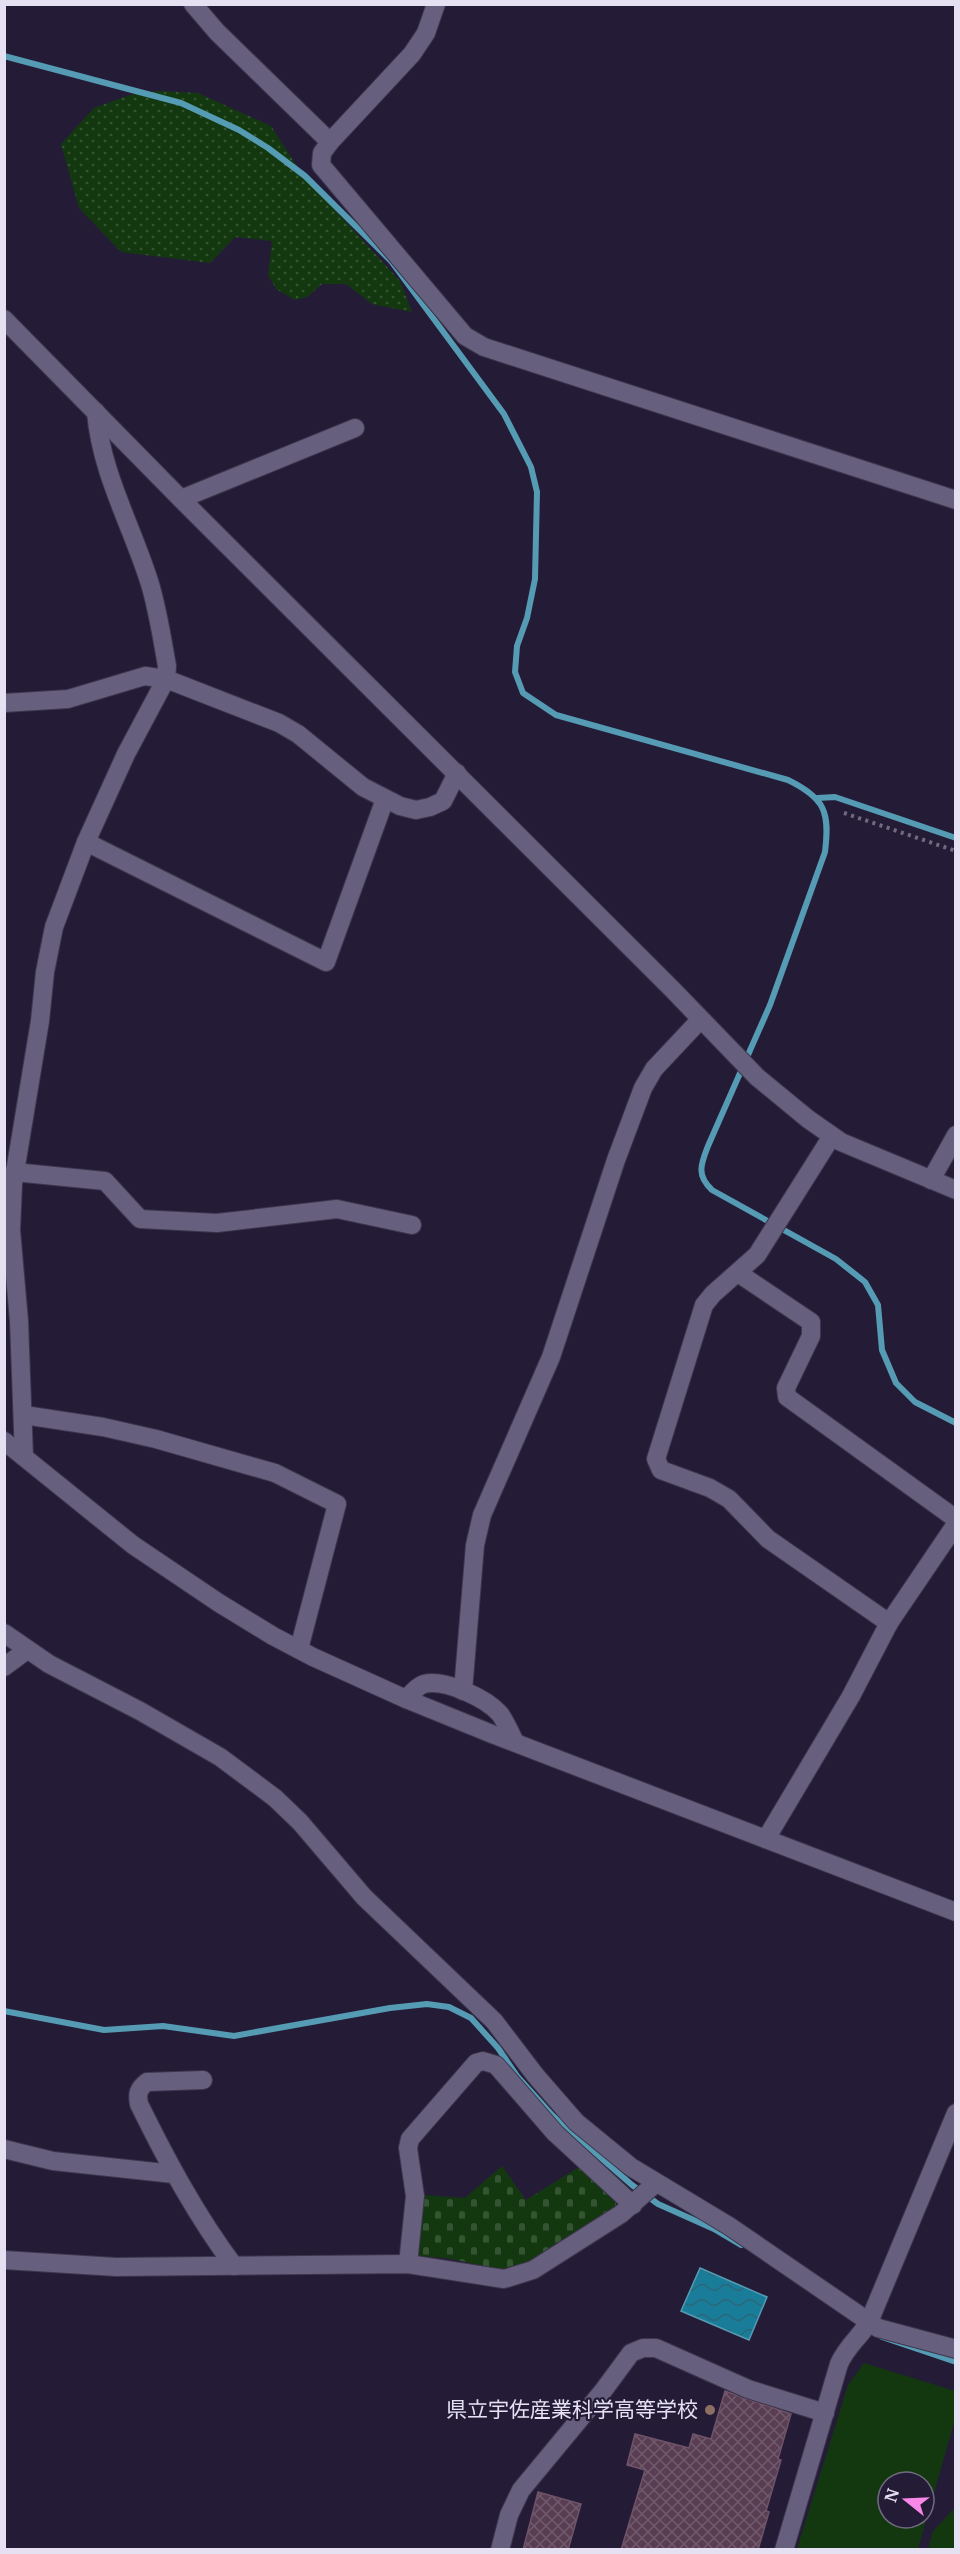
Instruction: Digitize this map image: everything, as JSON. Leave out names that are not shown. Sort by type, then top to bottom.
[{"type":"street","points":[[193,4],[218,32],[330,142]]},
{"type":"street","points":[[436,4],[426,33],[412,54],[330,142],[322,153],[321,165],[458,329],[473,342],[956,500]]},
{"type":"street","points":[[4,320],[777,1095],[832,1136],[855,1149],[956,1190]]},
{"type":"street","points":[[24,1457],[24,1415],[9,1259],[15,1172],[40,1021],[45,972],[54,927],[86,842],[126,754],[166,680],[167,666],[150,584],[104,464],[98,439],[96,412]]},
{"type":"street","points":[[181,500],[355,428]]},
{"type":"street","points":[[4,703],[68,699],[145,676],[166,680],[279,723],[305,740],[363,788],[385,799],[417,810],[443,801],[457,773]]},
{"type":"street","points":[[86,842],[326,962],[385,799]]},
{"type":"street","points":[[463,1691],[475,1545],[482,1515],[551,1358],[616,1160],[643,1088],[654,1069],[700,1020]]},
{"type":"street","points":[[931,1180],[956,1135]]},
{"type":"street","points":[[832,1136],[757,1255],[713,1294],[704,1305],[656,1459],[665,1472],[703,1485],[729,1498],[768,1539],[889,1623]]},
{"type":"street","points":[[15,1172],[105,1181],[140,1219],[217,1223],[337,1209],[412,1225]]},
{"type":"street","points":[[738,1273],[811,1322],[811,1336],[786,1388],[787,1397],[956,1519]]},
{"type":"street","points":[[24,1415],[103,1427],[156,1439],[275,1473],[337,1504],[299,1649]]},
{"type":"street","points":[[4,1441],[134,1545],[219,1603],[299,1649],[406,1699],[956,1912]]},
{"type":"street","points":[[766,1839],[851,1696],[889,1623],[956,1524]]},
{"type":"street","points":[[4,1633],[76,1680],[140,1711],[192,1740],[275,1798],[300,1822],[364,1897],[494,2020],[536,2076],[576,2122],[613,2153],[656,2183],[729,2226],[869,2322],[903,2336],[956,2349]]},
{"type":"street","points":[[4,1666],[27,1650]]},
{"type":"street","points":[[406,1699],[421,1685],[426,1684],[463,1691],[496,1710],[515,1742]]},
{"type":"street","points":[[408,2264],[415,2196],[408,2148],[410,2139],[476,2063],[483,2061],[496,2065],[555,2133],[633,2205]]},
{"type":"street","points":[[203,2080],[147,2082],[140,2087],[137,2095],[139,2104],[174,2174],[207,2229],[234,2266]]},
{"type":"street","points":[[784,2550],[843,2354],[861,2335],[869,2322],[956,2113]]},
{"type":"street","points":[[4,2149],[52,2161],[174,2174]]},
{"type":"street","points":[[4,2260],[116,2267],[408,2264],[504,2279],[519,2276],[543,2264],[633,2205],[656,2183]]},
{"type":"street","points":[[500,2550],[509,2516],[521,2490],[603,2391],[631,2353],[638,2349],[656,2348],[748,2388],[825,2413]]},
{"type":"path","points":[[844,813],[956,851]]},
{"type":"green space","points":[[158,91],[198,93],[271,126],[302,174],[400,281],[412,312],[372,304],[346,284],[322,284],[307,297],[295,300],[276,289],[268,275],[272,241],[235,237],[210,263],[121,252],[79,208],[61,144],[94,108],[130,95]]},
{"type":"green space","points":[[502,2166],[526,2200],[579,2167],[616,2203],[616,2213],[529,2263],[517,2267],[496,2268],[445,2258],[417,2256],[423,2195],[465,2198]]},
{"type":"green space","points":[[864,2363],[955,2391],[955,2419],[936,2486],[936,2470],[876,2470],[876,2530],[923,2530],[918,2549],[797,2549],[848,2385]]},
{"type":"green space","points":[[955,2508],[955,2549],[928,2549],[936,2528]]},
{"type":"water","points":[[700,2268],[767,2297],[749,2340],[681,2311]]},
{"type":"building","points":[[725,2391],[791,2414],[778,2459],[781,2460],[766,2511],[769,2512],[758,2550],[621,2550],[645,2470],[627,2465],[635,2434],[689,2448],[693,2434],[711,2439]]},
{"type":"building","points":[[538,2492],[581,2504],[568,2550],[523,2550]]},
{"type":"waterway","points":[[4,56],[181,103],[239,130],[268,148],[305,176],[391,261],[504,414],[531,467],[537,492],[535,579],[527,618],[517,646],[515,672],[523,693],[556,715],[788,780],[817,800],[827,826],[825,852],[770,1005],[706,1152],[701,1169],[702,1174],[712,1190],[836,1259],[865,1282],[878,1305],[882,1350],[896,1383],[915,1402],[956,1423]]},
{"type":"waterway","points":[[818,798],[835,797],[956,838]]},
{"type":"waterway","points":[[4,2011],[104,2030],[163,2026],[234,2036],[390,2008],[427,2004],[449,2007],[471,2018],[498,2048],[517,2076],[552,2115],[632,2185],[658,2204],[714,2229],[741,2245]]},
{"type":"waterway","points":[[882,2337],[956,2362]]},
{"type":"place","name":"県立宇佐産業科学高等学校","points":[[710,2410]]}]
